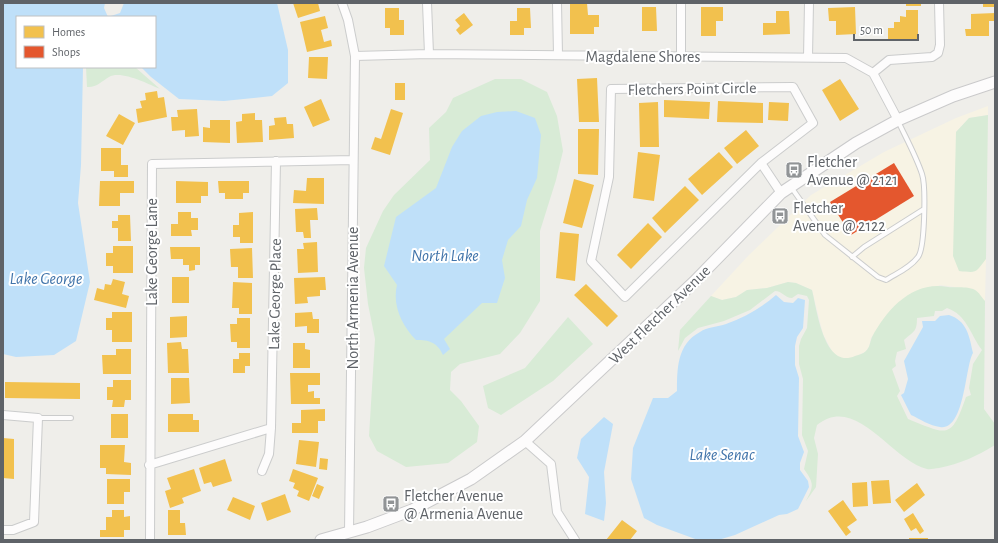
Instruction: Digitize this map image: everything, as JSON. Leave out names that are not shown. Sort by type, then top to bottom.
[{"type":"main road","name":"West Fletcher Avenue","points":[[321,540],[349,536],[412,510],[471,479],[525,441],[694,282],[781,193],[856,142],[898,120],[952,96],[995,82]]},
{"type":"street","name":"North Armenia Avenue","points":[[342,3],[348,20],[355,56],[349,536]]},
{"type":"street","points":[[427,3],[429,54]]},
{"type":"street","points":[[557,3],[558,55]]},
{"type":"street","points":[[681,3],[681,56]]},
{"type":"street","points":[[808,57],[810,3]]},
{"type":"street","points":[[898,120],[873,72],[889,60],[932,57],[938,53],[940,45],[939,3]]},
{"type":"street","name":"Magdalene Shores","points":[[355,56],[429,54],[846,58],[873,72]]},
{"type":"street","name":"Fletchers Point Circle","points":[[793,87],[813,123],[761,163],[625,298],[591,261],[609,177],[611,89],[793,87]]},
{"type":"street","name":"Lake George Lane","points":[[150,540],[149,465],[152,164],[353,160]]},
{"type":"street","name":"Lake George Place","points":[[262,471],[269,454],[271,428],[276,161]]},
{"type":"street","points":[[761,163],[781,193]]},
{"type":"street","points":[[3,415],[38,418],[34,522],[13,530],[3,530]]},
{"type":"street","points":[[149,465],[271,428]]},
{"type":"street","points":[[525,441],[551,464],[557,512],[575,540]]},
{"type":"lane","points":[[791,186],[825,235],[878,277],[886,280],[909,266],[920,256],[923,242],[924,210],[922,176],[898,120]]},
{"type":"lane","points":[[852,257],[864,247],[924,210]]},
{"type":"lane","points":[[38,418],[71,418]]},
{"type":"shaded area","points":[[988,106],[988,115],[969,118],[956,132],[986,259],[985,301],[975,290],[940,285],[892,310],[871,338],[869,347],[865,352],[849,359],[842,359],[833,353],[823,334],[812,290],[796,283],[788,282],[767,288],[747,290],[736,297],[722,300],[711,296],[748,256],[811,195],[884,152],[956,118]]},
{"type":"green space","points":[[86,68],[136,68],[160,89],[134,78],[120,75],[114,75],[96,85],[87,87]]},
{"type":"green space","points":[[495,79],[521,79],[547,92],[557,116],[563,151],[556,180],[540,231],[540,301],[520,333],[500,354],[460,364],[451,372],[450,390],[461,401],[479,426],[477,442],[448,463],[406,467],[377,451],[369,436],[375,339],[368,304],[364,268],[366,248],[383,211],[394,195],[430,160],[429,128],[446,112],[453,98]]},
{"type":"green space","points":[[988,115],[986,259],[976,271],[959,271],[953,256],[956,132],[969,118]]},
{"type":"green space","points":[[788,282],[796,283],[812,290],[820,323],[829,347],[836,354],[844,358],[859,355],[866,351],[872,337],[885,316],[902,299],[913,292],[923,288],[935,286],[962,287],[976,291],[985,301],[984,409],[995,424],[995,445],[961,462],[939,468],[928,469],[914,463],[900,454],[859,422],[846,417],[831,417],[817,425],[814,438],[818,454],[816,487],[806,501],[812,485],[810,478],[804,469],[808,451],[802,435],[803,379],[799,364],[799,346],[807,328],[809,300],[807,296],[798,294],[790,298],[780,292],[775,291],[750,310],[724,321],[698,328],[685,338],[678,351],[680,330],[711,296],[722,300],[736,297],[747,290],[767,288]],"holes":[[[947,308],[954,311],[964,320],[982,350],[973,364],[969,388],[971,395],[966,397],[961,411],[952,427],[946,430],[940,430],[908,419],[897,396],[900,391],[892,369],[896,366],[895,361],[897,352],[906,349],[904,340],[916,329],[917,318],[934,316],[935,311],[942,311]]]},
{"type":"green space","points":[[568,317],[593,344],[553,381],[501,415],[488,408],[483,386],[525,368]]},
{"type":"water","name":"Lake George","points":[[3,3],[105,3],[104,8],[108,16],[16,16],[16,68],[83,68],[81,165],[78,203],[90,282],[76,341],[54,355],[16,357],[3,354]]},
{"type":"water","points":[[124,3],[277,3],[288,50],[288,83],[272,96],[224,101],[179,99],[142,68],[156,68],[156,16],[111,16],[120,13]]},
{"type":"water","name":"North Lake","points":[[516,111],[535,118],[541,135],[537,178],[527,200],[521,226],[508,240],[502,260],[505,278],[497,303],[482,303],[444,339],[450,349],[443,355],[438,347],[432,343],[416,340],[406,328],[399,315],[396,300],[397,285],[384,266],[396,217],[436,188],[452,147],[462,131],[481,116],[497,112]]},
{"type":"water","name":"Lake Senac","points":[[776,295],[784,302],[793,303],[798,298],[805,300],[803,328],[797,337],[795,346],[795,365],[799,378],[798,436],[804,452],[800,463],[800,470],[808,481],[809,487],[798,509],[787,514],[779,515],[735,535],[718,540],[698,540],[657,525],[644,518],[631,479],[633,448],[653,398],[668,398],[677,391],[677,374],[680,358],[687,343],[692,337],[706,329],[726,324],[746,315],[765,304]]},
{"type":"water","points":[[949,315],[960,321],[963,325],[968,335],[973,353],[970,360],[963,396],[955,419],[948,426],[940,427],[929,424],[911,415],[901,395],[904,393],[908,379],[904,361],[923,327],[922,321],[935,321],[940,316]]},
{"type":"water","points":[[604,417],[613,424],[604,472],[606,503],[604,521],[585,514],[589,477],[577,458],[581,439]]},
{"type":"building: Homes","points":[[293,3],[318,3],[320,11],[298,18]]},
{"type":"building: Homes","points":[[570,3],[587,3],[588,15],[599,15],[599,27],[594,27],[594,34],[570,34]]},
{"type":"building: Homes","points":[[906,3],[921,3],[921,6],[906,6]]},
{"type":"building: Homes","points":[[983,3],[995,3],[995,7],[983,7]]},
{"type":"building: Homes","points":[[642,7],[656,7],[657,31],[642,31]]},
{"type":"building: Homes","points":[[701,7],[723,7],[723,21],[716,21],[716,36],[701,36]]},
{"type":"building: Homes","points":[[855,7],[856,34],[836,35],[836,21],[829,21],[828,8]]},
{"type":"building: Homes","points":[[385,8],[399,8],[399,20],[404,20],[404,35],[390,35],[390,28],[385,28]]},
{"type":"building: Homes","points":[[517,8],[530,8],[531,28],[524,28],[524,35],[510,35],[510,21],[517,21]]},
{"type":"building: Homes","points":[[906,10],[918,10],[918,40],[888,40],[888,28],[894,28],[894,22],[900,22],[900,16],[906,17]]},
{"type":"building: Homes","points":[[776,11],[789,11],[790,34],[763,35],[763,23],[776,23]]},
{"type":"building: Homes","points":[[464,13],[473,25],[460,35],[456,30],[460,26],[455,20]]},
{"type":"building: Homes","points":[[995,13],[995,21],[989,21],[989,36],[966,36],[965,29],[971,29],[971,14]]},
{"type":"building: Homes","points":[[325,16],[328,28],[321,30],[324,42],[331,40],[332,46],[307,52],[300,22]]},
{"type":"building: Homes","points":[[309,57],[328,57],[327,79],[308,78]]},
{"type":"building: Homes","points":[[597,78],[599,122],[579,122],[577,79]]},
{"type":"building: Homes","points":[[840,79],[859,109],[840,121],[822,90]]},
{"type":"building: Homes","points":[[395,83],[405,83],[405,100],[395,100]]},
{"type":"building: Homes","points":[[157,91],[158,98],[164,97],[167,117],[138,123],[136,109],[142,108],[140,101],[146,100],[145,93]]},
{"type":"building: Homes","points":[[321,99],[330,120],[313,127],[304,107]]},
{"type":"building: Homes","points":[[664,100],[710,102],[709,119],[664,117]]},
{"type":"building: Homes","points":[[718,101],[763,103],[763,123],[717,122]]},
{"type":"building: Homes","points":[[658,102],[659,147],[640,147],[639,103]]},
{"type":"building: Homes","points":[[769,102],[789,103],[788,121],[768,120]]},
{"type":"building: Homes","points":[[197,109],[199,136],[185,137],[185,130],[172,131],[171,117],[178,117],[177,110]]},
{"type":"building: Homes","points":[[391,109],[403,113],[390,155],[371,149],[375,137],[381,139]]},
{"type":"building: Homes","points":[[255,113],[255,120],[262,120],[263,142],[237,143],[236,122],[242,121],[242,114]]},
{"type":"building: Homes","points":[[119,114],[135,123],[123,145],[106,136]]},
{"type":"building: Homes","points":[[286,117],[287,124],[293,124],[294,138],[269,140],[269,126],[275,125],[274,118]]},
{"type":"building: Homes","points":[[210,120],[230,120],[230,143],[203,142],[203,127],[210,128]]},
{"type":"building: Homes","points":[[578,129],[599,129],[598,175],[578,174]]},
{"type":"building: Homes","points":[[746,130],[759,146],[737,164],[724,148]]},
{"type":"building: Homes","points":[[101,148],[121,148],[121,165],[128,165],[128,177],[114,177],[114,171],[101,171]]},
{"type":"building: Homes","points":[[638,152],[660,155],[654,201],[633,198]]},
{"type":"building: Homes","points":[[719,152],[733,167],[702,195],[688,179]]},
{"type":"building: Homes","points":[[307,178],[324,178],[324,204],[293,203],[294,190],[306,191]]},
{"type":"building: Homes","points":[[574,179],[594,185],[582,228],[563,223]]},
{"type":"building: Homes","points":[[100,181],[134,181],[134,193],[120,193],[120,206],[99,206]]},
{"type":"building: Homes","points":[[176,181],[208,182],[208,196],[201,196],[201,203],[176,203]]},
{"type":"building: Homes","points":[[218,181],[249,181],[249,193],[243,193],[243,199],[225,199],[225,193],[219,193]]},
{"type":"building: Homes","points":[[685,186],[699,200],[665,233],[652,218]]},
{"type":"building: Homes","points":[[317,208],[318,220],[310,220],[311,238],[304,238],[303,232],[296,232],[295,209]]},
{"type":"building: Homes","points":[[178,212],[191,212],[191,218],[198,218],[198,230],[191,230],[192,236],[171,236],[171,224],[178,224]]},
{"type":"building: Homes","points":[[253,212],[253,243],[240,243],[240,237],[233,237],[233,225],[239,225],[239,213]]},
{"type":"building: Homes","points":[[118,215],[130,215],[131,241],[118,241],[118,228],[112,228],[112,221],[118,221]]},
{"type":"building: Homes","points":[[648,223],[662,237],[631,269],[617,255]]},
{"type":"building: Homes","points":[[560,232],[579,234],[575,281],[556,278]]},
{"type":"building: Homes","points":[[317,242],[318,272],[298,273],[297,249],[304,249],[303,243]]},
{"type":"building: Homes","points":[[113,246],[133,246],[133,273],[113,273],[113,266],[106,266],[106,253],[113,253]]},
{"type":"building: Homes","points":[[170,247],[200,247],[200,265],[195,265],[195,270],[189,271],[189,265],[183,265],[183,259],[171,259]]},
{"type":"building: Homes","points":[[252,248],[253,278],[238,278],[238,267],[231,267],[230,249]]},
{"type":"building: Homes","points":[[172,277],[189,277],[189,303],[172,303]]},
{"type":"building: Homes","points":[[325,277],[326,290],[320,290],[320,296],[307,297],[308,303],[295,304],[294,278]]},
{"type":"building: Homes","points":[[113,279],[125,282],[122,294],[129,296],[126,308],[94,300],[97,288],[104,290],[105,284],[111,285]]},
{"type":"building: Homes","points":[[233,282],[252,283],[252,314],[239,314],[239,308],[232,308]]},
{"type":"building: Homes","points":[[586,284],[618,316],[607,327],[574,295]]},
{"type":"building: Homes","points":[[112,312],[132,312],[132,342],[112,342],[112,330],[106,330],[106,318],[112,318]]},
{"type":"building: Homes","points":[[312,312],[313,319],[319,319],[319,333],[307,333],[307,326],[295,327],[295,313]]},
{"type":"building: Homes","points":[[187,316],[187,337],[170,338],[170,317]]},
{"type":"building: Homes","points":[[237,318],[250,318],[250,348],[237,348],[237,342],[231,342],[230,324],[237,324]]},
{"type":"building: Homes","points":[[181,342],[182,349],[188,349],[189,373],[168,373],[167,343]]},
{"type":"building: Homes","points":[[293,343],[305,343],[305,349],[310,350],[310,368],[293,368]]},
{"type":"building: Homes","points":[[116,349],[131,349],[131,374],[103,374],[102,355],[116,355]]},
{"type":"building: Homes","points":[[239,353],[250,353],[250,366],[245,366],[245,373],[233,373],[233,359],[239,359]]},
{"type":"building: Homes","points":[[290,373],[320,373],[320,385],[308,385],[308,392],[314,391],[314,398],[320,398],[320,404],[291,404]]},
{"type":"building: Homes","points":[[171,378],[189,378],[190,403],[171,404]]},
{"type":"building: Homes","points":[[113,380],[131,380],[131,400],[125,400],[124,407],[112,407],[113,400],[107,400],[107,387],[113,387]]},
{"type":"building: Homes","points":[[5,382],[80,383],[80,399],[5,398]]},
{"type":"building: Homes","points":[[325,409],[325,421],[318,421],[318,433],[292,433],[292,423],[301,423],[301,410]]},
{"type":"building: Homes","points":[[111,414],[128,414],[128,438],[111,438]]},
{"type":"building: Homes","points":[[168,414],[193,414],[193,420],[199,420],[199,432],[168,432]]},
{"type":"building: Homes","points":[[3,438],[14,439],[14,479],[3,478]]},
{"type":"building: Homes","points":[[299,440],[319,442],[316,467],[296,464]]},
{"type":"building: Homes","points":[[100,445],[125,445],[124,462],[131,463],[131,475],[106,474],[106,468],[100,468]]},
{"type":"building: Homes","points":[[320,458],[328,459],[327,470],[319,469]]},
{"type":"building: Homes","points":[[225,459],[232,481],[213,487],[211,482],[204,484],[199,468]]},
{"type":"building: Homes","points":[[194,469],[201,491],[182,498],[184,503],[170,508],[165,491],[171,489],[167,478]]},
{"type":"building: Homes","points":[[293,469],[318,478],[309,501],[297,496],[299,491],[293,488],[295,483],[289,481]]},
{"type":"building: Homes","points":[[107,479],[130,479],[130,492],[124,492],[124,504],[107,504]]},
{"type":"building: Homes","points":[[889,480],[891,503],[873,504],[871,481]]},
{"type":"building: Homes","points":[[867,482],[868,506],[853,507],[852,483]]},
{"type":"building: Homes","points":[[917,483],[925,495],[904,512],[895,500]]},
{"type":"building: Homes","points":[[317,484],[324,487],[319,499],[312,496]]},
{"type":"building: Homes","points":[[285,494],[291,512],[267,521],[261,503]]},
{"type":"building: Homes","points":[[233,497],[255,506],[250,520],[227,510]]},
{"type":"building: Homes","points":[[843,500],[857,520],[847,527],[851,532],[846,536],[828,511]]},
{"type":"building: Homes","points":[[112,510],[124,510],[124,517],[130,516],[130,530],[124,530],[124,537],[100,537],[100,530],[106,530],[106,517],[112,517]]},
{"type":"building: Homes","points":[[168,510],[180,510],[180,523],[185,523],[186,535],[168,535]]},
{"type":"building: Homes","points":[[913,513],[924,531],[920,534],[916,528],[911,531],[904,519]]},
{"type":"building: Homes","points":[[622,520],[637,531],[630,540],[606,540]]},
{"type":"building: Homes","points":[[909,538],[928,538],[928,540],[909,540]]},
{"type":"building: Shops","points":[[894,163],[914,196],[851,235],[830,202]]},
{"type":"place","name":"Fletcher Avenue @ 2121","points":[[794,170]]},
{"type":"place","name":"Fletcher Avenue @ 2122","points":[[780,216]]},
{"type":"place","name":"Fletcher Avenue @ Armenia Avenue","points":[[391,504]]}]
